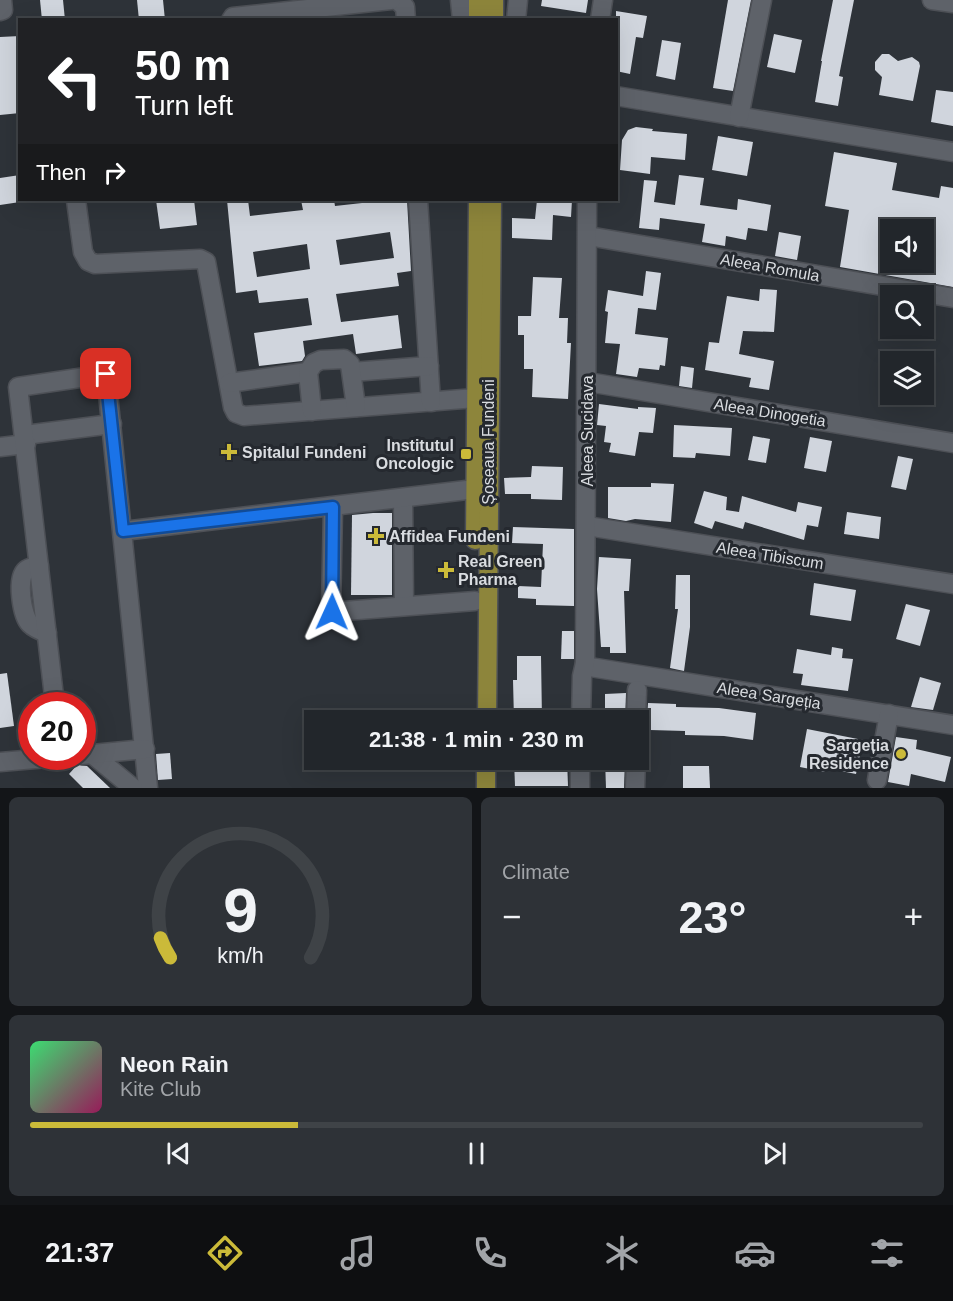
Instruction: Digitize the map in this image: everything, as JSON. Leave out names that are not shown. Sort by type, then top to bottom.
[{"type":"main road","points":[[478,0],[478,18]]},
{"type":"main road","points":[[494,0],[494,18]]},
{"type":"main road","name":"Șoseaua Fundeni","points":[[474,710],[478,201]]},
{"type":"main road","name":"Șoseaua Fundeni","points":[[487,710],[492,201]]},
{"type":"main road","points":[[474,770],[474,788]]},
{"type":"main road","points":[[486,770],[486,788]]},
{"type":"street","points":[[0,11],[3,10],[2,0]]},
{"type":"street","points":[[232,18],[391,0]]},
{"type":"street","points":[[398,0],[405,7],[406,18]]},
{"type":"street","points":[[460,0],[462,18]]},
{"type":"street","points":[[516,18],[518,0]]},
{"type":"street","points":[[600,18],[603,0]]},
{"type":"street","points":[[739,117],[762,0]]},
{"type":"street","points":[[932,0],[953,3]]},
{"type":"street","points":[[618,96],[953,152]]},
{"type":"street","points":[[76,201],[82,252],[88,261],[95,264],[200,259],[206,262],[236,413],[244,416],[476,398]]},
{"type":"street","points":[[418,201],[431,402]]},
{"type":"street","name":"Aleea Sucidava","points":[[581,710],[582,676],[585,663],[587,526],[587,201]]},
{"type":"street","name":"Aleea Romula","points":[[588,236],[953,298]]},
{"type":"street","points":[[312,411],[308,372],[314,363],[340,359],[350,364],[356,407]]},
{"type":"street","points":[[352,372],[429,366]]},
{"type":"street","points":[[229,383],[308,372]]},
{"type":"street","points":[[54,692],[26,440],[18,387],[106,374],[148,788]]},
{"type":"street","name":"Aleea Dinogetia","points":[[588,382],[953,443]]},
{"type":"street","points":[[0,447],[112,424]]},
{"type":"street","points":[[123,531],[475,489]]},
{"type":"street","points":[[403,498],[404,606]]},
{"type":"street","points":[[333,507],[332,612],[475,601]]},
{"type":"street","name":"Aleea Tibiscum","points":[[587,526],[953,584]]},
{"type":"street","name":"Aleea Sargeția","points":[[585,663],[590,667],[953,725]]},
{"type":"street","points":[[636,710],[637,690]]},
{"type":"street","points":[[877,780],[889,714]]},
{"type":"street","points":[[96,753],[145,749]]},
{"type":"street","points":[[0,762],[18,760]]},
{"type":"street","points":[[96,761],[133,788]]},
{"type":"street","points":[[579,788],[580,770]]},
{"type":"street","points":[[635,788],[636,770]]},
{"type":"building","points":[[40,0],[63,0],[65,18],[42,18]]},
{"type":"building","points":[[137,0],[163,0],[165,18],[139,18]]},
{"type":"building","points":[[542,0],[588,0],[586,13],[541,6]]},
{"type":"building","points":[[728,0],[751,0],[733,91],[713,88]]},
{"type":"building","points":[[833,0],[854,0],[839,76],[843,77],[838,106],[815,102]]},
{"type":"building","points":[[616,11],[647,16],[643,38],[636,37],[630,74],[618,71],[618,18],[616,18]]},
{"type":"building","points":[[774,34],[802,40],[795,73],[767,67]]},
{"type":"building","points":[[18,36],[18,113],[0,115],[0,37]]},
{"type":"building","points":[[662,40],[681,43],[675,80],[656,76]]},
{"type":"building","points":[[882,54],[889,54],[898,61],[912,57],[919,62],[913,101],[879,95],[882,77],[875,70],[875,62]]},
{"type":"building","points":[[936,90],[953,92],[953,126],[931,122]]},
{"type":"building","points":[[636,127],[687,134],[685,160],[651,157],[650,174],[620,170],[622,140],[628,130]]},
{"type":"building","points":[[718,136],[753,142],[747,176],[712,170]]},
{"type":"building","points":[[834,152],[897,163],[892,190],[939,198],[941,186],[953,188],[953,287],[840,267],[849,210],[825,206]]},
{"type":"building","points":[[18,175],[18,201],[20,202],[0,205],[0,178]]},
{"type":"building","points":[[679,175],[704,178],[700,205],[737,210],[738,199],[771,205],[767,231],[748,228],[746,240],[726,236],[725,246],[702,242],[705,224],[660,218],[659,230],[639,228],[644,180],[657,181],[654,202],[675,205]]},
{"type":"building","points":[[156,201],[194,201],[197,225],[160,229]]},
{"type":"building","points":[[227,201],[248,201],[250,216],[303,210],[301,201],[334,201],[335,206],[380,201],[407,201],[411,271],[397,273],[399,286],[336,294],[341,322],[398,315],[402,348],[356,354],[353,334],[303,341],[305,356],[302,361],[259,366],[254,333],[312,325],[308,298],[259,303],[257,290],[236,293]],"holes":[[[390,232],[394,258],[340,265],[336,240]],[[307,244],[310,269],[257,277],[253,252]]]},
{"type":"building","points":[[537,201],[572,201],[571,217],[553,215],[552,240],[512,238],[512,218],[535,219]]},
{"type":"building","points":[[779,232],[801,236],[797,260],[775,256]]},
{"type":"building","points":[[646,271],[661,273],[656,310],[638,308],[635,334],[668,338],[665,366],[660,365],[659,370],[639,368],[637,377],[616,374],[620,344],[605,343],[608,312],[605,311],[608,290],[643,296]]},
{"type":"building","points":[[533,277],[562,278],[559,318],[568,318],[567,343],[571,343],[568,399],[532,397],[533,369],[524,369],[524,335],[518,335],[518,316],[531,316]]},
{"type":"building","points":[[760,289],[777,290],[774,332],[743,331],[739,354],[774,361],[769,390],[749,387],[751,378],[705,370],[709,342],[719,343],[727,296],[759,301]]},
{"type":"building","points":[[681,366],[694,368],[692,388],[679,386]]},
{"type":"building","points":[[599,404],[638,409],[638,407],[656,408],[653,433],[639,432],[635,456],[609,452],[611,443],[604,442],[606,426],[597,425]]},
{"type":"building","points":[[674,425],[732,428],[730,456],[696,453],[695,458],[673,457]]},
{"type":"building","points":[[753,436],[770,439],[766,463],[748,460]]},
{"type":"building","points":[[810,437],[832,441],[826,472],[804,468]]},
{"type":"building","points":[[898,456],[913,459],[906,490],[891,487]]},
{"type":"building","points":[[532,466],[563,467],[562,500],[531,499],[531,494],[505,494],[504,478],[531,477]]},
{"type":"building","points":[[651,483],[674,484],[671,522],[635,519],[626,521],[608,518],[608,487],[651,487]]},
{"type":"building","points":[[704,491],[727,497],[726,510],[739,512],[742,496],[796,512],[798,502],[822,507],[818,527],[807,525],[804,540],[745,522],[743,529],[715,521],[712,529],[694,523]]},
{"type":"building","points":[[847,512],[881,517],[879,539],[844,534]]},
{"type":"building","points":[[392,513],[392,595],[351,595],[352,515]]},
{"type":"building","points":[[513,527],[574,529],[574,606],[536,605],[536,599],[518,598],[518,586],[541,587],[543,544],[512,543]]},
{"type":"building","points":[[599,557],[631,559],[629,591],[624,591],[626,653],[610,653],[610,647],[601,647],[597,589]]},
{"type":"building","points":[[676,575],[690,575],[690,627],[684,671],[670,668],[678,609],[675,609]]},
{"type":"building","points":[[814,583],[856,590],[851,621],[810,615]]},
{"type":"building","points":[[906,604],[930,610],[920,646],[896,639]]},
{"type":"building","points":[[562,631],[574,631],[574,659],[561,659]]},
{"type":"building","points":[[832,647],[843,649],[842,658],[853,659],[848,691],[801,685],[803,674],[793,673],[797,649],[831,655]]},
{"type":"building","points":[[517,656],[541,656],[542,710],[514,710],[513,680],[517,680]]},
{"type":"building","points":[[7,673],[14,726],[0,728],[0,674]]},
{"type":"building","points":[[920,677],[941,683],[933,710],[911,707]]},
{"type":"building","points":[[626,693],[625,710],[605,710],[605,694]]},
{"type":"building","points":[[648,703],[756,713],[753,740],[724,736],[685,735],[685,731],[650,730],[651,720],[649,720]]},
{"type":"building","points":[[807,729],[863,740],[856,774],[826,768],[825,772],[800,767]]},
{"type":"building","points":[[896,737],[917,740],[916,749],[951,757],[945,782],[911,774],[909,786],[888,782]]},
{"type":"building","points":[[170,753],[172,779],[158,780],[156,754]]},
{"type":"building","points":[[683,766],[709,766],[710,788],[683,788]]},
{"type":"building","points":[[73,770],[91,770],[110,788],[83,788],[69,774]]},
{"type":"building","points":[[514,770],[567,770],[568,786],[515,786]]},
{"type":"building","points":[[605,770],[625,770],[624,788],[606,788]]},
{"type":"place","name":"Spitalul Fundeni","points":[[229,452]]},
{"type":"place","name":"Institutul Oncologic","points":[[466,454]]},
{"type":"place","name":"Affidea Fundeni","points":[[376,536]]},
{"type":"place","name":"Real Green Pharma","points":[[446,570]]},
{"type":"place","name":"Sargeția Residence","points":[[901,754]]},
{"type":"route","points":[[106,374],[123,531],[333,507],[332,612]]}]
